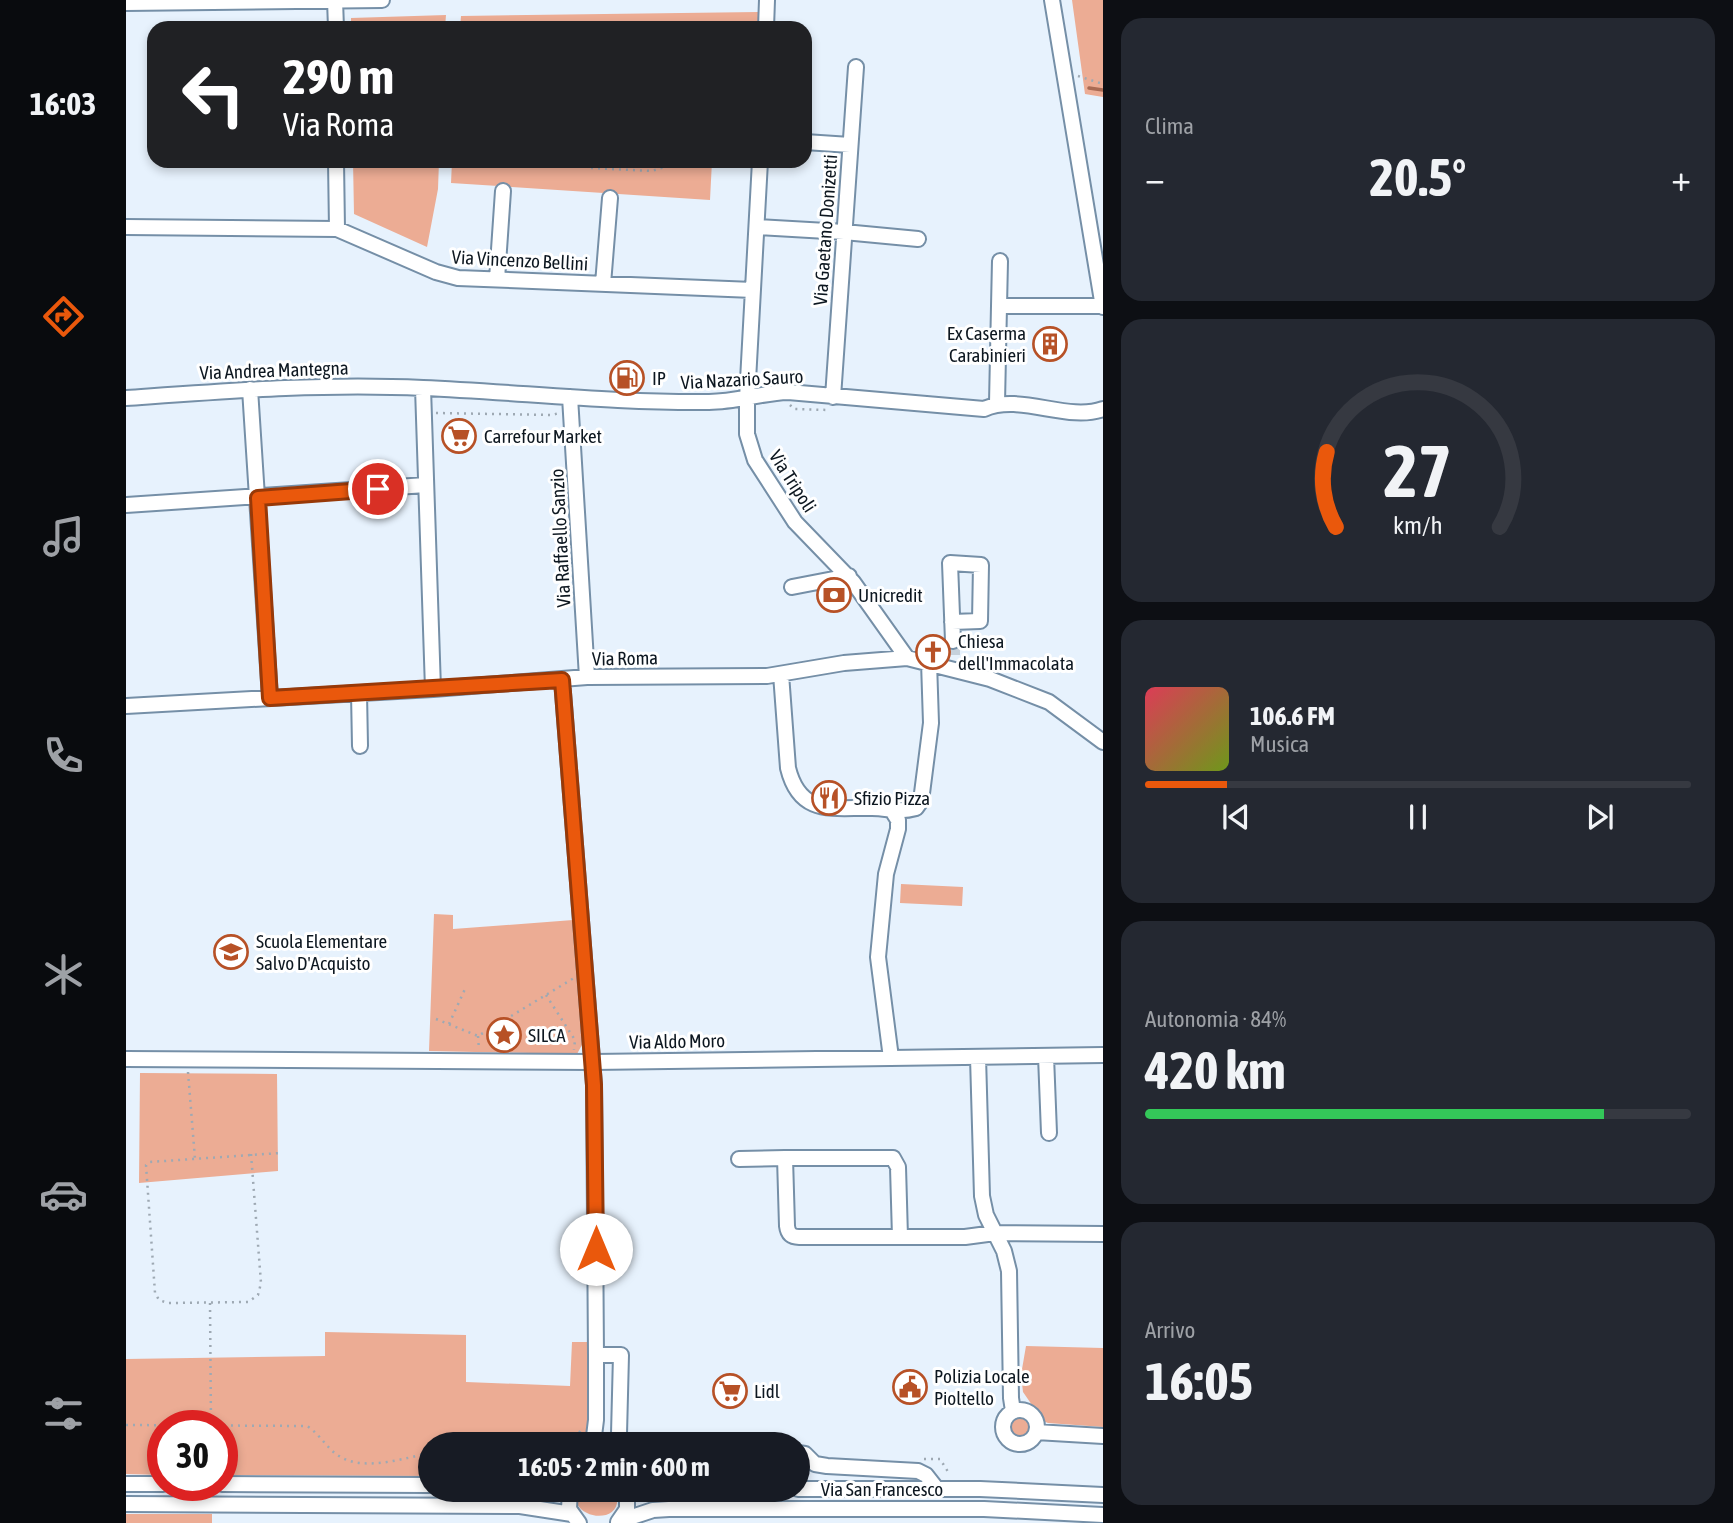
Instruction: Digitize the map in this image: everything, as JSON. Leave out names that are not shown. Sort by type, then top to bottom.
[{"type":"street","points":[[126,3],[382,0]]},
{"type":"street","points":[[766,21],[767,0]]},
{"type":"street","points":[[999,306],[1103,306],[1052,0]]},
{"type":"street","points":[[335,1],[336,21]]},
{"type":"street","name":"Via Gaetano Donizetti","points":[[833,397],[856,67]]},
{"type":"street","points":[[812,142],[850,145]]},
{"type":"street","points":[[337,168],[337,229]]},
{"type":"street","name":"Via Tripoli","points":[[760,168],[747,434],[755,460],[795,522],[849,576],[907,658]]},
{"type":"street","points":[[497,279],[503,191]]},
{"type":"street","points":[[603,284],[610,198]]},
{"type":"street","name":"Via Vincenzo Bellini","points":[[126,227],[337,229],[436,272],[458,278],[753,290]]},
{"type":"street","points":[[757,227],[918,239]]},
{"type":"street","points":[[998,403],[1000,261]]},
{"type":"street","name":"Via Andrea Mantegna","points":[[126,398],[327,385],[423,388]]},
{"type":"street","points":[[423,388],[433,689]]},
{"type":"street","name":"Via Nazario Sauro","points":[[423,388],[703,402],[747,399],[778,393],[984,409],[998,403],[1080,411],[1103,409]]},
{"type":"street","points":[[250,389],[270,698]]},
{"type":"street","name":"Via Raffaello Sanzio","points":[[570,397],[587,677]]},
{"type":"street","points":[[126,505],[426,485]]},
{"type":"street","points":[[792,587],[849,576]]},
{"type":"street","points":[[952,622],[953,641]]},
{"type":"street","name":"Via Roma","points":[[126,705],[433,689],[587,677],[767,676],[844,663],[907,658],[953,665],[1049,702],[1103,742]]},
{"type":"street","points":[[781,674],[788,768],[793,783],[802,795],[816,807],[877,808],[893,812],[916,808],[921,802],[931,723],[929,662]]},
{"type":"street","points":[[562,680],[593,1062],[596,1163],[594,1432]]},
{"type":"street","points":[[359,693],[360,746]]},
{"type":"street","points":[[891,1058],[878,950],[888,865],[898,829],[898,820],[893,812]]},
{"type":"street","name":"Via Aldo Moro","points":[[126,1059],[593,1062],[1103,1055]]},
{"type":"street","points":[[1046,1056],[1049,1133]]},
{"type":"street","points":[[978,1057],[982,1196],[986,1215],[1004,1251],[1009,1276],[1013,1411]]},
{"type":"street","points":[[785,1158],[786,1226],[791,1235],[799,1237],[1101,1234]]},
{"type":"street","points":[[739,1159],[893,1158],[898,1167],[900,1237]]},
{"type":"street","points":[[596,1355],[621,1355],[620,1432]]},
{"type":"street","points":[[1013,1411],[1026,1411],[1036,1423],[1036,1432],[1033,1438],[1018,1444],[1009,1441],[1005,1436],[1003,1424],[1013,1411]]},
{"type":"street","points":[[596,1420],[599,1432]]},
{"type":"street","points":[[1036,1432],[1103,1436]]},
{"type":"street","points":[[810,1459],[815,1464],[827,1466],[918,1471],[926,1475],[937,1489]]},
{"type":"street","points":[[126,1484],[147,1484]]},
{"type":"street","points":[[238,1484],[418,1485]]},
{"type":"street","name":"Via San Francesco","points":[[810,1489],[937,1489],[1103,1495]]},
{"type":"street","points":[[568,1502],[575,1519]]},
{"type":"street","points":[[618,1522],[627,1509],[627,1502]]},
{"type":"street","points":[[126,1504],[520,1506],[575,1519]]},
{"type":"street","name":"Via San Francesco","points":[[618,1522],[653,1510],[670,1509],[984,1509],[1103,1515]]},
{"type":"path","points":[[1076,64],[1078,77],[1103,84]]},
{"type":"path","points":[[591,168],[652,171],[661,168]]},
{"type":"path","points":[[436,1019],[478,1036],[586,971]]},
{"type":"path","points":[[449,1024],[465,989]]},
{"type":"path","points":[[546,995],[575,1040],[574,1062]]},
{"type":"path","points":[[525,1000],[528,1006]]},
{"type":"path","points":[[187,1059],[195,1159]]},
{"type":"path","points":[[251,1154],[261,1290],[258,1295],[248,1302],[168,1303],[159,1300],[155,1293],[145,1167],[150,1162],[251,1154],[280,1153]]},
{"type":"path","points":[[210,1302],[211,1410]]},
{"type":"path","points":[[126,1425],[147,1425]]},
{"type":"path","points":[[238,1425],[307,1426],[336,1454],[355,1463],[418,1455]]},
{"type":"shaded area","points":[[1072,0],[1103,0],[1103,97],[1085,94]]},
{"type":"shaded area","points":[[758,12],[758,21],[461,21],[461,16]]},
{"type":"shaded area","points":[[446,15],[446,21],[351,21],[351,18]]},
{"type":"shaded area","points":[[353,168],[439,168],[438,189],[427,247],[354,214]]},
{"type":"shaded area","points":[[452,168],[712,168],[710,200],[451,183]]},
{"type":"shaded area","points":[[901,884],[963,887],[962,906],[900,903]]},
{"type":"shaded area","points":[[434,914],[453,915],[453,929],[573,920],[583,1043],[577,1054],[429,1051]]},
{"type":"shaded area","points":[[140,1073],[277,1074],[278,1171],[139,1183]]},
{"type":"shaded area","points":[[325,1332],[466,1335],[466,1382],[570,1386],[572,1342],[592,1342],[591,1407],[586,1432],[418,1432],[418,1476],[238,1475],[238,1410],[147,1410],[147,1475],[126,1474],[126,1359],[325,1356]]},
{"type":"shaded area","points":[[1026,1346],[1103,1348],[1103,1427],[1043,1421],[1023,1392],[1021,1375]]},
{"type":"shaded area","points":[[1020,1416],[1028,1419],[1031,1427],[1028,1435],[1020,1438],[1012,1435],[1009,1427],[1012,1419]]},
{"type":"shaded area","points":[[617,1502],[611,1512],[597,1516],[582,1510],[577,1504]]},
{"type":"shaded area","points":[[126,1514],[212,1514],[212,1523],[126,1523]]},
{"type":"waterway","points":[[1089,88],[1103,90]]},
{"type":"tunnel","points":[[953,641],[953,661]]},
{"type":"place","name":"Ex Caserma Carabinieri","points":[[1050,344]]},
{"type":"place","name":"IP","points":[[627,378]]},
{"type":"place","name":"Carrefour Market","points":[[459,436]]},
{"type":"place","name":"Unicredit","points":[[834,595]]},
{"type":"place","name":"Chiesa dell'Immacolata","points":[[933,652]]},
{"type":"place","name":"Sfizio Pizza","points":[[829,798]]},
{"type":"place","name":"Scuola Elementare Salvo D'Acquisto","points":[[231,952]]},
{"type":"place","name":"SILCA","points":[[504,1035]]},
{"type":"place","name":"Polizia Locale Pioltello","points":[[910,1387]]},
{"type":"place","name":"Lidl","points":[[730,1391]]},
{"type":"route","points":[[378,489],[258,498],[270,698],[562,680],[594,1085],[596,1249]]}]
